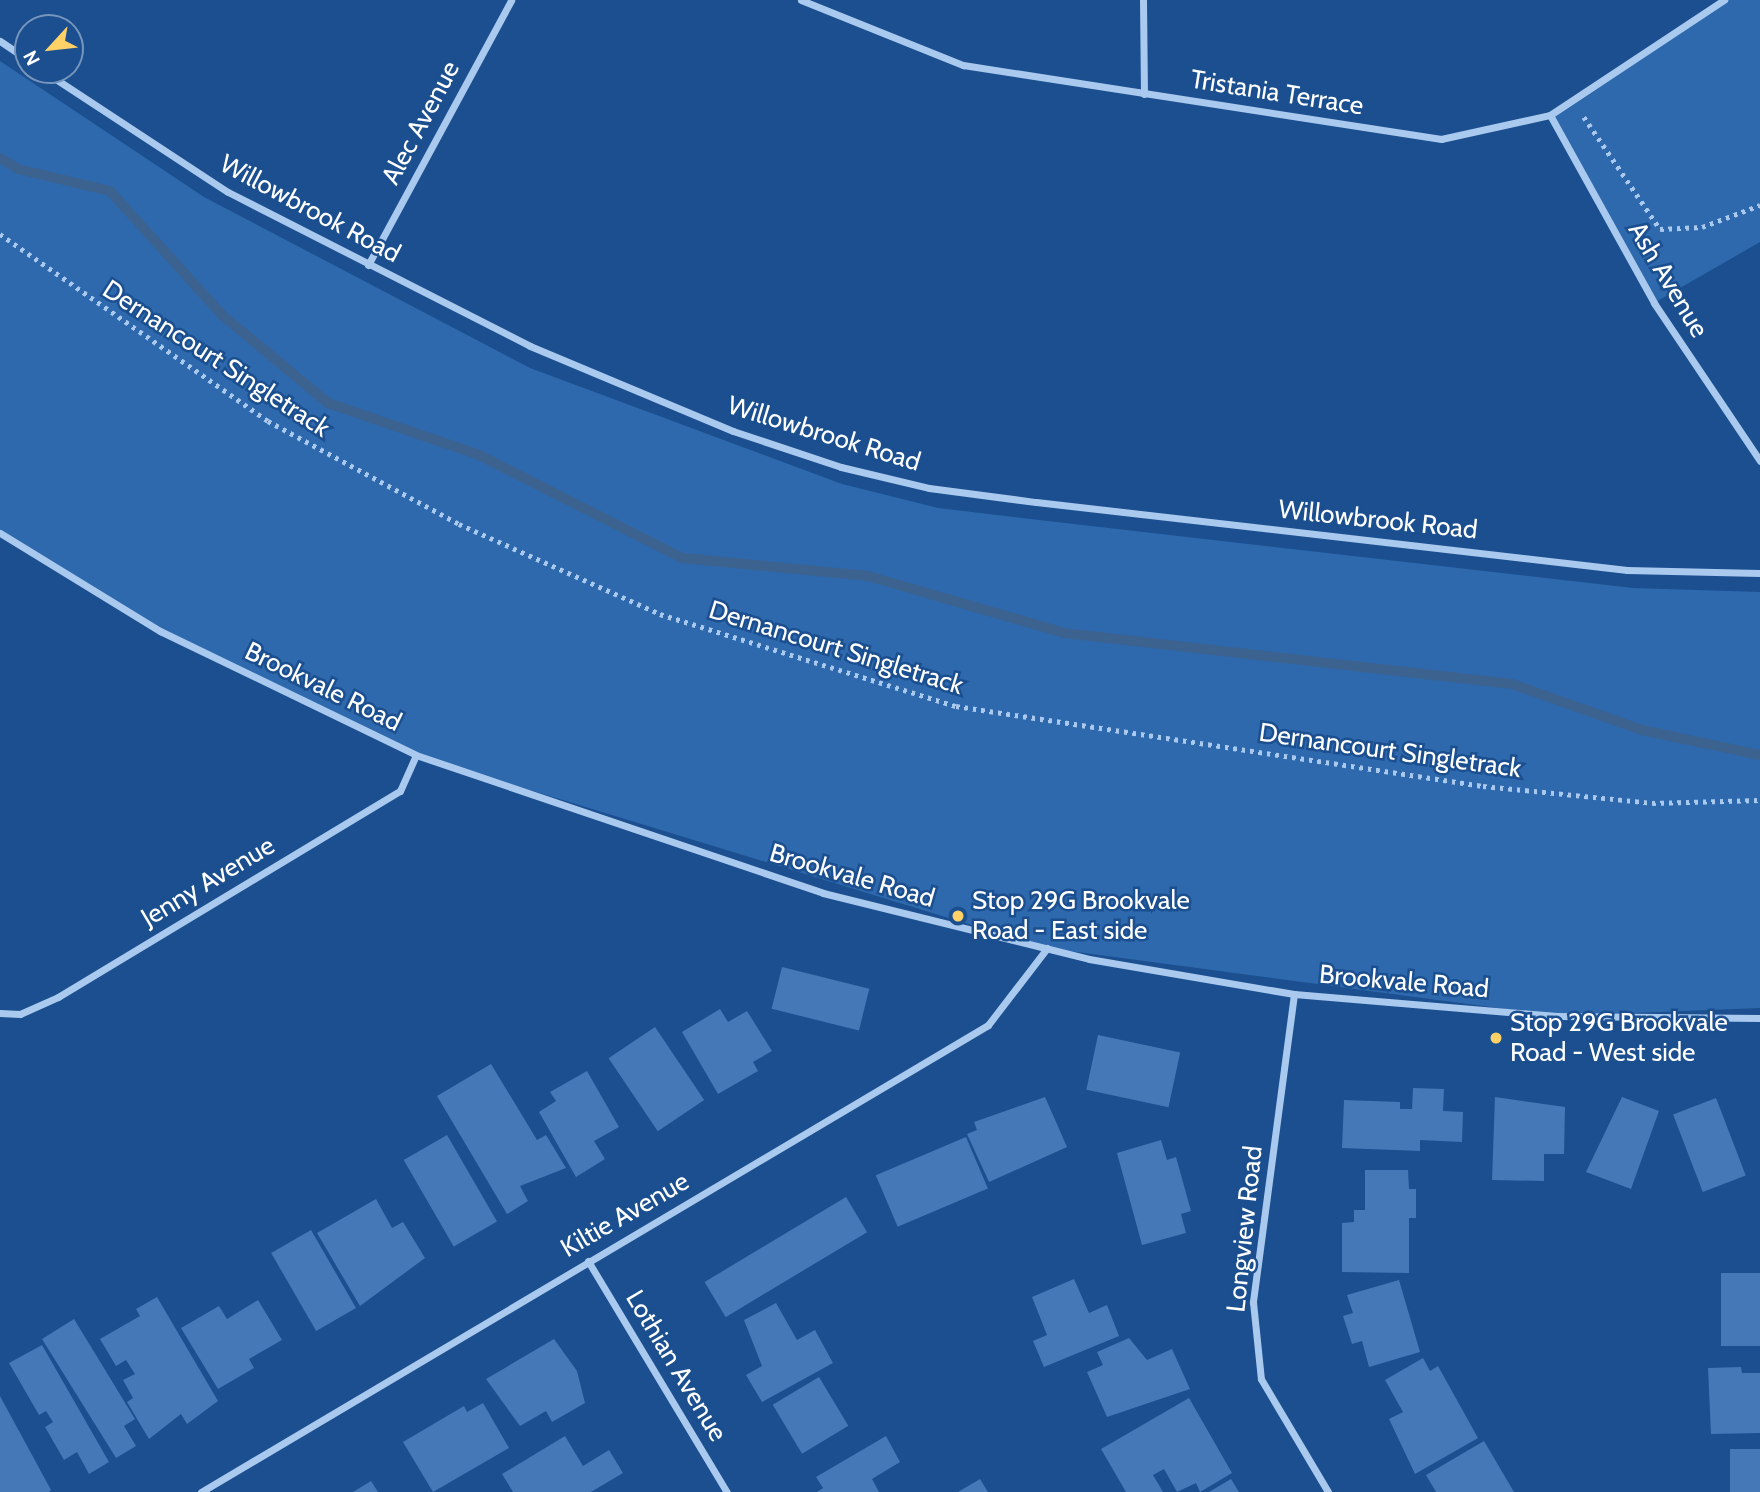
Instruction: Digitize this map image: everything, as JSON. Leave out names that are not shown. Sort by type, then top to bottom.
[{"type":"street","name":"Alec Avenue","points":[[368,265],[511,0]]},
{"type":"street","name":"Tristania Terrace","points":[[802,0],[963,65],[1441,139],[1550,115],[1724,0]]},
{"type":"street","points":[[1143,0],[1144,94]]},
{"type":"street","name":"Willowbrook Road","points":[[63,84],[228,192],[530,346],[733,431],[929,488],[1627,570],[1760,573]]},
{"type":"street","name":"Ash Avenue","points":[[1550,115],[1654,303],[1760,461]]},
{"type":"street","name":"Brookvale Road","points":[[0,533],[160,631],[416,755],[823,893],[1047,948],[1294,994],[1556,1016],[1760,1018]]},
{"type":"street","name":"Jenny Avenue","points":[[0,1013],[20,1014],[58,997],[400,790],[416,755]]},
{"type":"street","name":"Kiltie Avenue","points":[[201,1492],[988,1026],[1047,948]]},
{"type":"street","name":"Longview Road","points":[[1294,994],[1253,1302],[1261,1379],[1328,1492]]},
{"type":"street","name":"Lothian Avenue","points":[[588,1261],[727,1492]]},
{"type":"path","points":[[1578,110],[1660,229],[1702,227],[1760,205]]},
{"type":"path","name":"Dernancourt Singletrack","points":[[0,234],[268,421],[459,524],[660,614],[956,706],[1483,786],[1652,803],[1760,800]]},
{"type":"shaded area","points":[[1724,0],[1760,0],[1760,242],[1654,303],[1550,115]]},
{"type":"shaded area","points":[[0,61],[14,70],[14,84],[34,84],[204,197],[530,368],[842,484],[938,508],[1039,520],[1633,588],[1760,592],[1760,1008],[1557,1016],[1047,948],[416,755],[160,631],[0,533]]},
{"type":"building","points":[[782,967],[869,989],[859,1030],[772,1009]]},
{"type":"building","points":[[720,1009],[728,1022],[747,1011],[772,1051],[753,1062],[758,1071],[718,1094],[682,1032]]},
{"type":"building","points":[[655,1027],[704,1100],[658,1131],[609,1058]]},
{"type":"building","points":[[1098,1035],[1180,1052],[1169,1107],[1086,1090]]},
{"type":"building","points":[[491,1064],[537,1140],[546,1135],[566,1168],[520,1186],[528,1201],[507,1214],[437,1096]]},
{"type":"building","points":[[587,1071],[619,1127],[594,1141],[605,1159],[576,1177],[539,1112],[556,1101],[550,1092]]},
{"type":"building","points":[[1413,1088],[1444,1089],[1443,1111],[1463,1112],[1462,1142],[1420,1140],[1420,1151],[1342,1148],[1344,1100],[1400,1102],[1400,1109],[1412,1109]]},
{"type":"building","points":[[1045,1097],[1067,1147],[989,1182],[967,1134],[977,1130],[974,1122]]},
{"type":"building","points":[[1495,1097],[1565,1107],[1564,1154],[1544,1154],[1544,1181],[1492,1180]]},
{"type":"building","points":[[1622,1097],[1659,1111],[1631,1189],[1586,1172]]},
{"type":"building","points":[[1716,1098],[1746,1175],[1703,1192],[1673,1114]]},
{"type":"building","points":[[447,1135],[497,1222],[454,1247],[404,1160]]},
{"type":"building","points":[[966,1137],[988,1189],[898,1227],[876,1175]]},
{"type":"building","points":[[1161,1140],[1167,1160],[1176,1157],[1191,1211],[1181,1214],[1186,1233],[1142,1245],[1117,1153]]},
{"type":"building","points":[[1365,1170],[1408,1170],[1409,1189],[1416,1189],[1416,1218],[1409,1218],[1409,1273],[1342,1272],[1342,1223],[1354,1222],[1354,1210],[1365,1210]]},
{"type":"building","points":[[846,1197],[867,1232],[726,1317],[705,1282]]},
{"type":"building","points":[[376,1199],[392,1228],[403,1222],[425,1258],[360,1306],[317,1233]]},
{"type":"building","points":[[311,1230],[356,1308],[316,1331],[271,1253]]},
{"type":"building","points":[[1721,1273],[1760,1273],[1760,1346],[1721,1346]]},
{"type":"building","points":[[1074,1279],[1089,1313],[1107,1305],[1119,1336],[1044,1367],[1033,1341],[1047,1335],[1032,1297]]},
{"type":"building","points":[[1399,1280],[1420,1352],[1369,1367],[1362,1341],[1352,1344],[1343,1316],[1353,1313],[1347,1295]]},
{"type":"building","points":[[157,1297],[218,1401],[187,1424],[181,1414],[149,1439],[127,1402],[133,1398],[123,1380],[135,1374],[126,1360],[116,1366],[100,1339],[140,1316],[136,1309]]},
{"type":"building","points":[[258,1300],[282,1340],[249,1359],[254,1368],[218,1389],[181,1328],[219,1306],[227,1319]]},
{"type":"building","points":[[776,1303],[797,1340],[815,1330],[833,1363],[762,1402],[746,1375],[762,1366],[744,1320]]},
{"type":"building","points":[[74,1319],[135,1419],[124,1426],[136,1446],[116,1458],[42,1339]]},
{"type":"building","points":[[1129,1338],[1147,1360],[1172,1349],[1190,1389],[1107,1417],[1087,1372],[1103,1365],[1097,1352]]},
{"type":"building","points":[[554,1339],[577,1371],[585,1403],[552,1422],[546,1411],[520,1426],[486,1379]]},
{"type":"building","points":[[42,1345],[109,1462],[89,1474],[77,1452],[64,1460],[45,1427],[53,1422],[46,1411],[39,1415],[9,1363]]},
{"type":"building","points":[[1423,1358],[1430,1371],[1438,1366],[1478,1438],[1415,1474],[1389,1419],[1403,1412],[1385,1380]]},
{"type":"building","points":[[1741,1367],[1742,1373],[1760,1373],[1760,1433],[1711,1434],[1708,1368]]},
{"type":"building","points":[[819,1377],[848,1426],[802,1454],[773,1405]]},
{"type":"building","points":[[0,1396],[51,1490],[49,1492],[0,1492]]},
{"type":"building","points":[[1189,1398],[1232,1473],[1200,1492],[1196,1483],[1177,1492],[1164,1469],[1153,1475],[1163,1492],[1126,1492],[1101,1449]]},
{"type":"building","points":[[483,1403],[509,1448],[433,1492],[403,1442],[464,1406],[467,1412]]},
{"type":"building","points":[[565,1436],[583,1466],[609,1450],[623,1473],[591,1492],[513,1492],[502,1474]]},
{"type":"building","points":[[886,1436],[900,1462],[872,1479],[879,1492],[817,1492],[823,1488],[816,1477]]},
{"type":"building","points":[[1484,1441],[1514,1492],[1436,1492],[1426,1475]]},
{"type":"building","points":[[1730,1449],[1760,1449],[1760,1492],[1730,1492]]},
{"type":"building","points":[[980,1479],[988,1492],[958,1492]]},
{"type":"building","points":[[1231,1479],[1239,1492],[1209,1492]]},
{"type":"building","points":[[371,1481],[378,1492],[353,1492]]},
{"type":"waterway","points":[[0,158],[18,169],[110,191],[222,315],[328,403],[479,455],[682,558],[868,576],[1064,633],[1512,684],[1642,730],[1760,755]]},
{"type":"place","name":"Stop 29G Brookvale Road - East side","points":[[958,916]]},
{"type":"place","name":"Stop 29G Brookvale Road - West side","points":[[1496,1038]]}]
